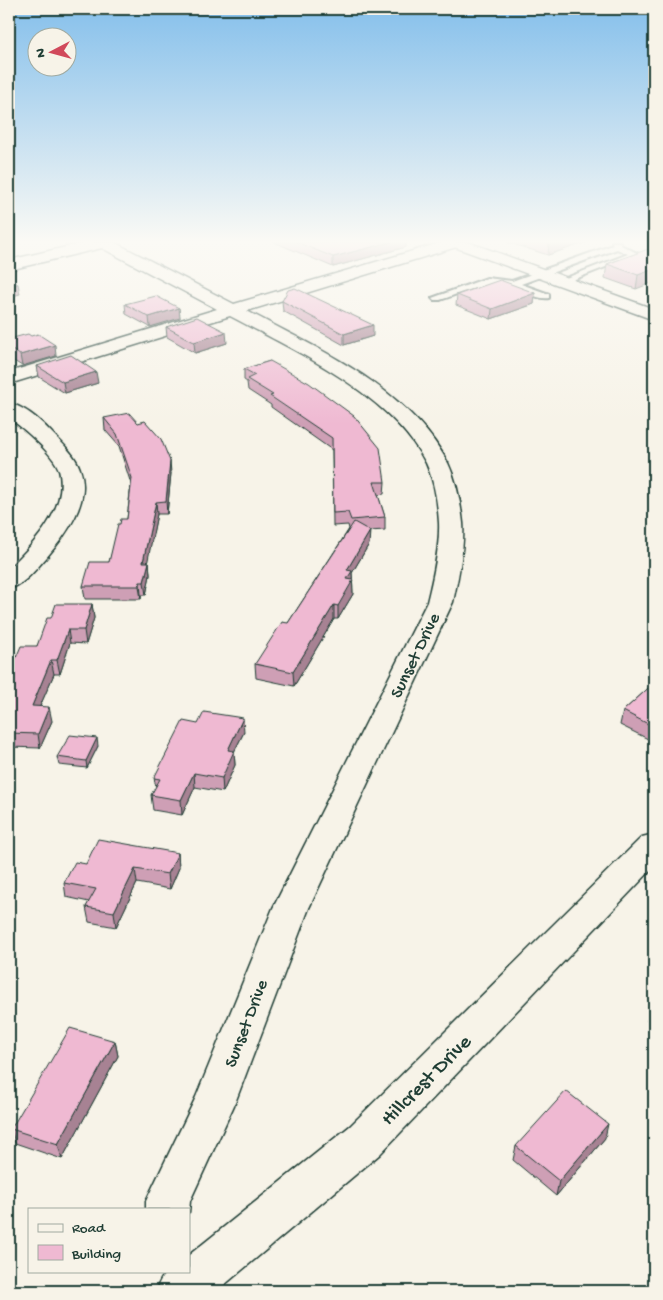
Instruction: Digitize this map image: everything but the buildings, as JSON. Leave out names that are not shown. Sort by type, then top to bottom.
[{"type":"street","name":"Sunset Drive","points":[[168,1208],[168,1201],[214,1103],[291,908],[440,602],[450,554],[451,524],[437,464],[411,426],[400,414],[339,367],[215,303]]},
{"type":"street","points":[[9,378],[257,303]]},
{"type":"street","points":[[622,303],[654,314]]},
{"type":"street","points":[[9,409],[50,440],[70,470],[72,486],[67,508],[52,536],[34,558],[9,581]]},
{"type":"street","name":"Hillcrest Drive","points":[[178,1291],[190,1284],[365,1140],[654,846]]},
{"type":"street","points":[[172,1272],[178,1291]]}]
